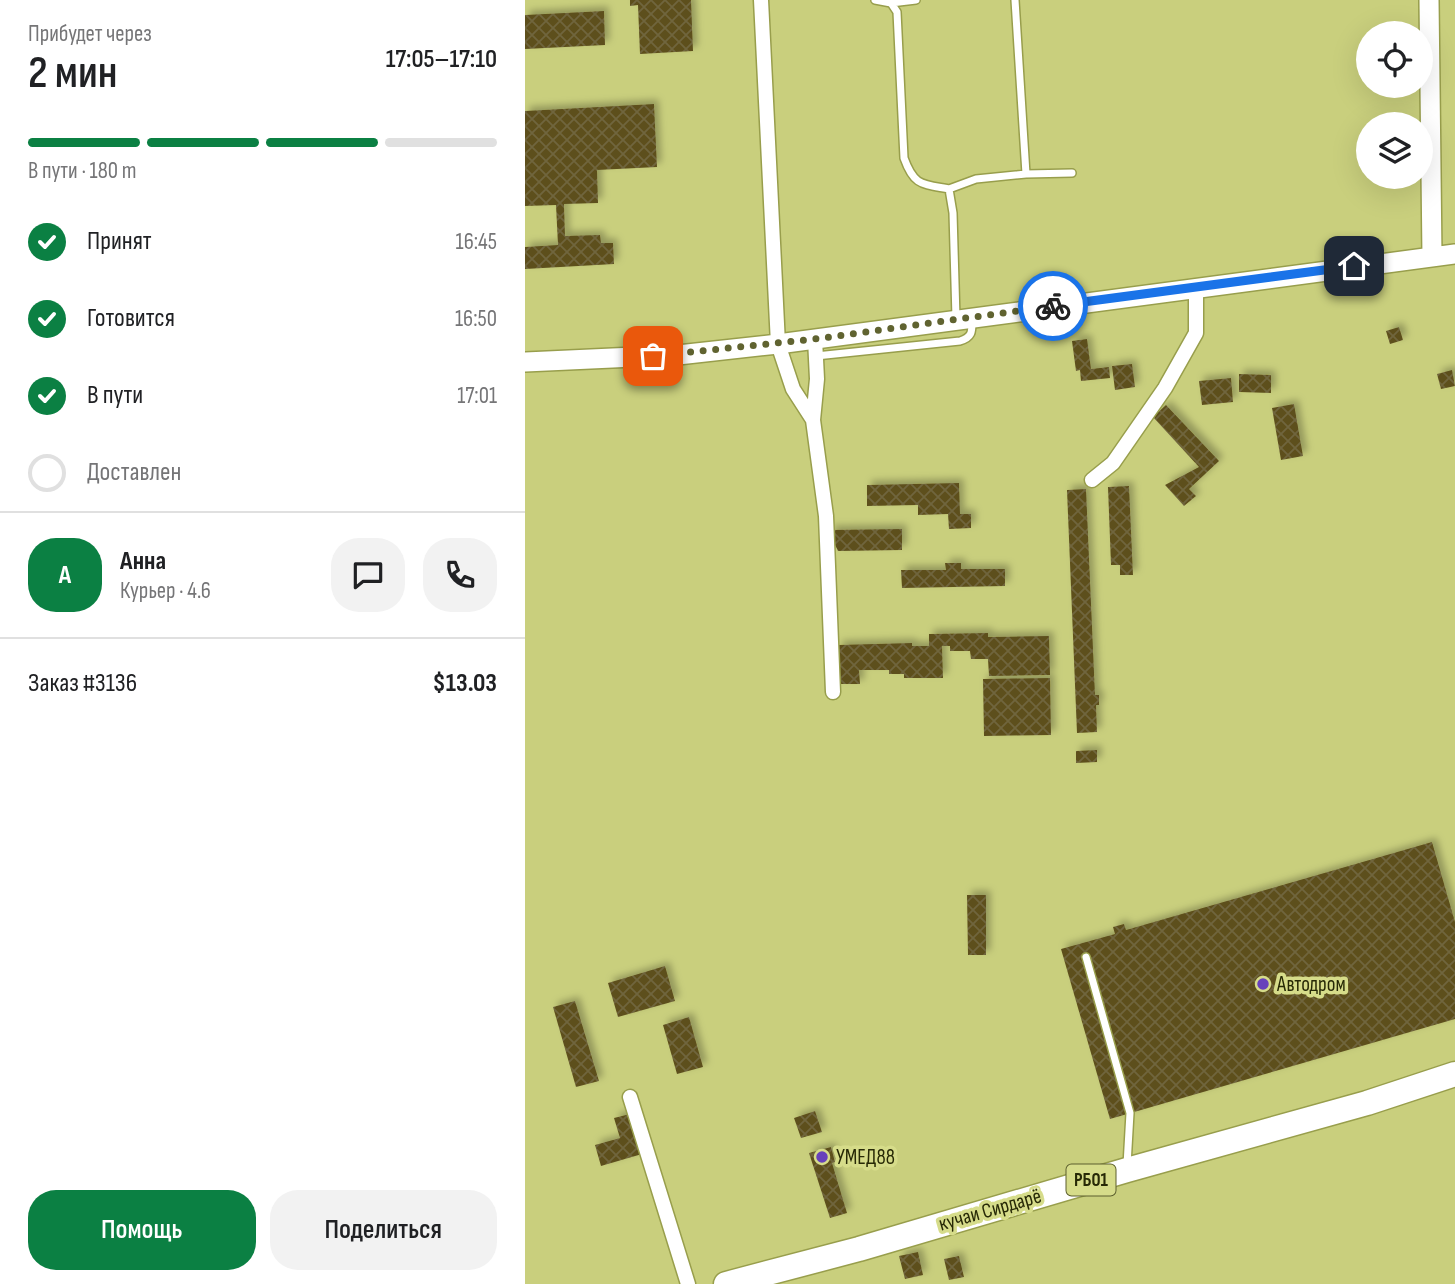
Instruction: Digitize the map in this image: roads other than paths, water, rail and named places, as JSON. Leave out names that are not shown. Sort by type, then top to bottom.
[{"type":"highway","name":"кучаи Сирдарё","points":[[726,1284],[1127,1175],[1455,1074]]},
{"type":"highway","name":"РБ01","points":[[766,1284],[1127,1175],[1372,1114],[1455,1088]]},
{"type":"main road","points":[[1429,0],[1432,256]]},
{"type":"main road","points":[[525,362],[678,355],[778,344],[816,347],[964,318],[1455,254]]},
{"type":"street","points":[[761,0],[778,344],[793,389],[813,420]]},
{"type":"street","points":[[1092,480],[1113,463],[1165,388],[1196,333],[1196,286]]},
{"type":"street","points":[[816,347],[813,420],[826,516],[833,692]]},
{"type":"street","points":[[630,1097],[688,1284]]},
{"type":"lane","points":[[875,0],[916,0]]},
{"type":"lane","points":[[1015,0],[1026,174]]},
{"type":"lane","points":[[891,2],[897,12],[904,158],[910,174],[918,183],[949,189],[976,179],[1072,173]]},
{"type":"lane","points":[[949,189],[964,318]]},
{"type":"lane","points":[[1086,957],[1130,1113],[1127,1175]]},
{"type":"place","name":"Автодром","points":[[1263,984]]},
{"type":"place","name":"УМЕД88","points":[[822,1157]]}]
